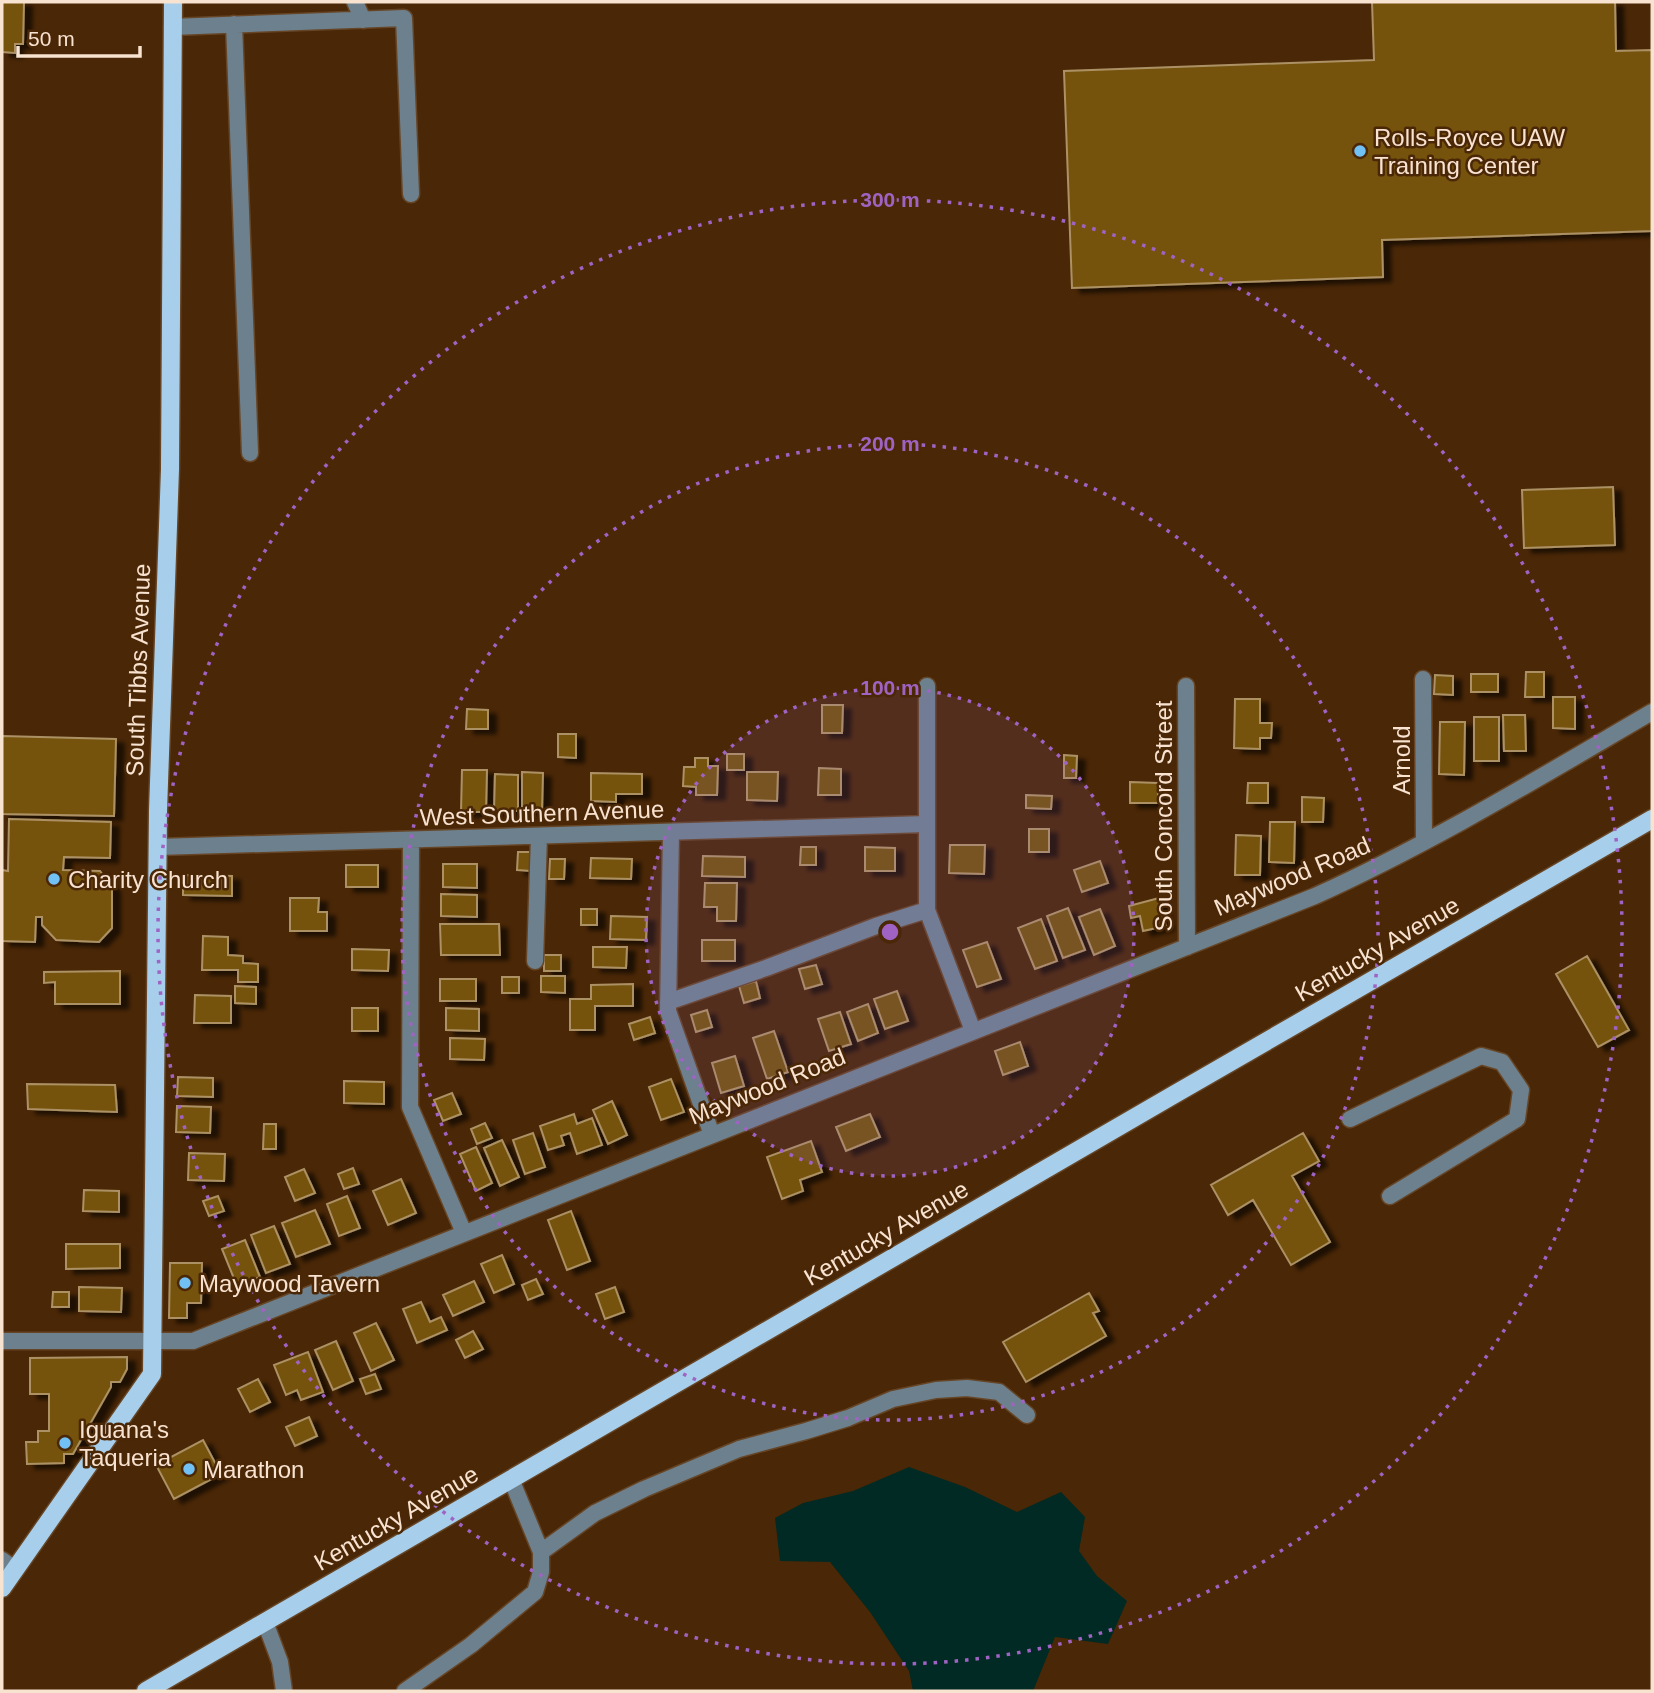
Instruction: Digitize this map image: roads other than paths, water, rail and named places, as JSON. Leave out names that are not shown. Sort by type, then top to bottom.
[{"type":"main road","name":"South Tibbs Avenue","points":[[152,1340],[158,847],[170,469],[173,2]]},
{"type":"main road","name":"Kentucky Avenue","points":[[146,1691],[1652,819]]},
{"type":"main road","points":[[2,1588],[8,1565],[152,1374],[152,1340]]},
{"type":"street","points":[[355,2],[363,20]]},
{"type":"street","points":[[172,27],[404,18],[411,194]]},
{"type":"street","points":[[234,24],[250,453]]},
{"type":"street","name":"Arnold","points":[[1423,679],[1424,841]]},
{"type":"street","points":[[927,686],[927,910],[973,1031]]},
{"type":"street","name":"South Concord Street","points":[[1186,686],[1187,947]]},
{"type":"street","name":"Maywood Road","points":[[2,1341],[193,1340],[1315,896],[1391,859],[1504,798],[1652,712]]},
{"type":"street","name":"West Southern Avenue","points":[[158,847],[927,824]]},
{"type":"street","points":[[671,832],[668,1011],[712,1135]]},
{"type":"street","points":[[535,961],[539,836]]},
{"type":"street","points":[[411,840],[410,1107],[464,1233]]},
{"type":"street","points":[[668,1002],[927,910]]},
{"type":"street","points":[[1350,1119],[1480,1056],[1502,1062],[1521,1090],[1517,1119],[1390,1196]]},
{"type":"street","points":[[541,1552],[595,1513],[643,1489],[739,1449],[827,1425],[893,1399],[936,1390],[967,1388],[999,1392],[1027,1415]]},
{"type":"street","points":[[405,1691],[471,1644],[535,1592],[541,1572],[541,1552],[511,1479]]},
{"type":"street","points":[[265,1622],[281,1662],[284,1691]]},
{"type":"water","points":[[909,1467],[965,1487],[1017,1512],[1061,1492],[1085,1517],[1079,1551],[1097,1576],[1127,1601],[1108,1644],[1055,1637],[1033,1691],[913,1691],[909,1671],[870,1612],[830,1562],[780,1561],[775,1518],[803,1503],[853,1491]]},
{"type":"place","name":"Rolls-Royce UAW Training Center","points":[[1360,151]]},
{"type":"place","name":"Charity Church","points":[[54,879]]},
{"type":"place","name":"Maywood Tavern","points":[[185,1283]]},
{"type":"place","name":"Iguana's Taqueria","points":[[65,1443]]},
{"type":"place","name":"Marathon","points":[[189,1469]]}]
